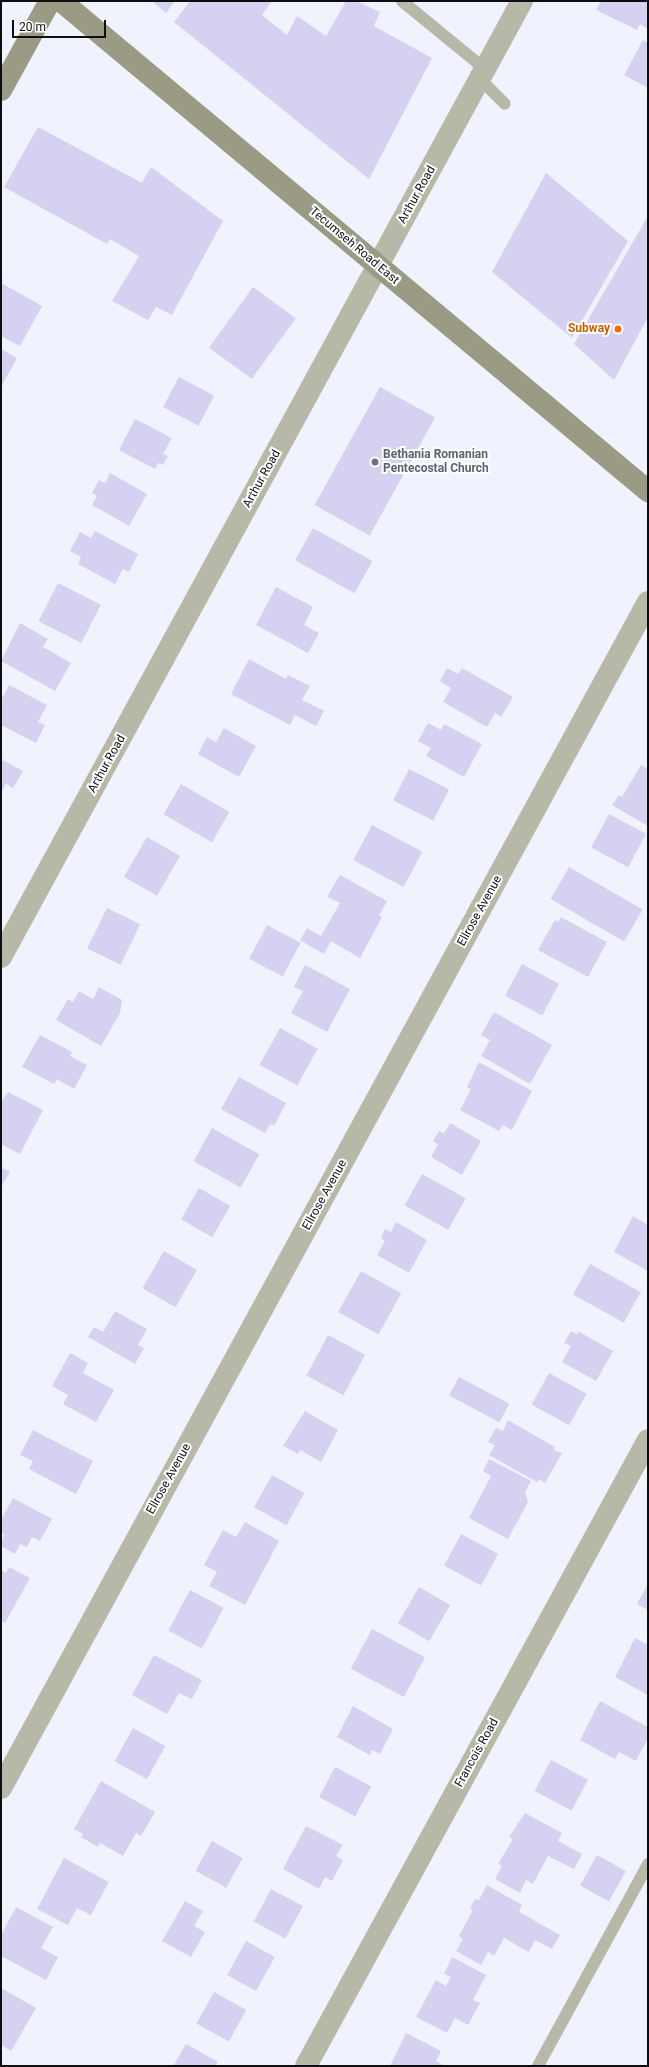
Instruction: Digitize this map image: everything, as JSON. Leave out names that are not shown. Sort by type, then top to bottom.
[{"type":"main road","points":[[1,90],[50,1]]},
{"type":"main road","name":"Tecumseh Road East","points":[[61,1],[648,491]]},
{"type":"street","name":"Arthur Road","points":[[1,957],[522,1]]},
{"type":"street","name":"Ellrose Avenue","points":[[1,1788],[648,602]]},
{"type":"street","name":"Francois Road","points":[[306,2066],[648,1440]]},
{"type":"lane","points":[[402,1],[483,74],[505,104]]},
{"type":"lane","points":[[538,2066],[648,1864]]},
{"type":"building","points":[[152,1],[175,1],[166,13]]},
{"type":"building","points":[[190,1],[272,1],[262,15],[287,35],[297,16],[326,36],[346,1],[356,1],[380,12],[374,26],[432,58],[369,179],[174,22]]},
{"type":"building","points":[[601,1],[648,1],[648,29],[640,24],[637,30],[596,10]]},
{"type":"building","points":[[643,40],[648,43],[648,88],[624,75]]},
{"type":"building","points":[[38,127],[142,183],[151,167],[223,221],[172,315],[156,307],[148,320],[112,301],[139,256],[110,239],[107,244],[4,187]]},
{"type":"building","points":[[546,173],[628,241],[572,338],[492,272]]},
{"type":"building","points":[[648,216],[648,317],[614,380],[574,344]]},
{"type":"building","points":[[1,283],[42,306],[20,346],[1,336]]},
{"type":"building","points":[[253,287],[296,318],[252,379],[209,348]]},
{"type":"building","points":[[1,349],[17,358],[1,387]]},
{"type":"building","points":[[179,377],[214,396],[198,426],[163,407]]},
{"type":"building","name":"Bethania Romanian Pentecostal Church","points":[[380,387],[435,418],[370,536],[315,505]]},
{"type":"building","points":[[135,419],[172,438],[163,454],[168,456],[163,465],[158,463],[155,469],[119,450]]},
{"type":"building","points":[[110,473],[147,494],[129,526],[92,505],[97,496],[92,493],[99,480],[105,483]]},
{"type":"building","points":[[313,528],[372,561],[355,593],[295,560]]},
{"type":"building","points":[[95,531],[138,554],[129,572],[123,569],[115,584],[78,564],[81,557],[70,551],[80,532],[91,538]]},
{"type":"building","points":[[58,583],[101,605],[81,643],[38,621]]},
{"type":"building","points":[[276,587],[313,607],[304,625],[319,633],[308,653],[256,625]]},
{"type":"building","points":[[20,623],[48,639],[43,647],[71,663],[55,691],[1,661]]},
{"type":"building","points":[[249,659],[286,679],[288,675],[310,686],[302,700],[324,711],[316,726],[295,715],[290,725],[231,694]]},
{"type":"building","points":[[447,668],[458,674],[462,668],[513,697],[501,717],[495,713],[487,727],[443,702],[451,688],[440,681]]},
{"type":"building","points":[[9,685],[47,705],[38,722],[45,725],[36,743],[1,725],[1,700]]},
{"type":"building","points":[[428,723],[441,730],[444,724],[482,744],[464,777],[426,756],[431,748],[418,741]]},
{"type":"building","points":[[224,728],[256,746],[239,777],[198,754],[207,737],[216,742]]},
{"type":"building","points":[[1,759],[23,771],[13,788],[6,784],[1,792]]},
{"type":"building","points":[[641,765],[648,769],[648,826],[612,805],[619,795],[622,797]]},
{"type":"building","points":[[409,769],[449,789],[433,821],[393,800]]},
{"type":"building","points":[[181,784],[229,812],[212,842],[163,814]]},
{"type":"building","points":[[609,814],[646,834],[628,867],[591,848]]},
{"type":"building","points":[[372,825],[422,852],[404,887],[353,860]]},
{"type":"building","points":[[147,837],[180,856],[157,896],[124,877]]},
{"type":"building","points":[[569,867],[643,910],[624,942],[550,899]]},
{"type":"building","points":[[340,875],[387,901],[379,916],[382,917],[360,958],[331,941],[324,954],[300,940],[307,928],[321,936],[340,903],[327,897]]},
{"type":"building","points":[[107,908],[140,924],[121,965],[87,948]]},
{"type":"building","points":[[561,917],[607,942],[588,977],[538,950],[555,920],[558,922]]},
{"type":"building","points":[[267,925],[301,943],[283,976],[249,959]]},
{"type":"building","points":[[522,964],[559,984],[542,1016],[505,996]]},
{"type":"building","points":[[305,965],[350,989],[327,1032],[291,1013],[303,991],[294,987]]},
{"type":"building","points":[[99,987],[122,1000],[120,1013],[101,1046],[56,1020],[68,999],[73,1002],[79,991],[93,999]]},
{"type":"building","points":[[494,1012],[552,1045],[530,1084],[481,1056],[490,1040],[481,1035]]},
{"type":"building","points":[[280,1028],[318,1049],[297,1086],[260,1065]]},
{"type":"building","points":[[40,1035],[72,1052],[70,1056],[87,1065],[74,1089],[57,1079],[54,1084],[22,1067]]},
{"type":"building","points":[[479,1062],[532,1091],[512,1130],[503,1125],[499,1131],[460,1110],[471,1089],[467,1087]]},
{"type":"building","points":[[239,1077],[286,1103],[274,1126],[270,1124],[265,1133],[221,1109]]},
{"type":"building","points":[[8,1092],[43,1110],[20,1154],[1,1144],[1,1103]]},
{"type":"building","points":[[450,1123],[481,1141],[462,1175],[431,1157],[438,1144],[433,1141],[439,1131],[444,1133]]},
{"type":"building","points":[[212,1128],[259,1154],[241,1187],[194,1161]]},
{"type":"building","points":[[1,1167],[10,1172],[1,1187]]},
{"type":"building","points":[[422,1174],[466,1198],[448,1230],[405,1205]]},
{"type":"building","points":[[199,1188],[230,1206],[212,1237],[181,1219]]},
{"type":"building","points":[[633,1216],[648,1225],[648,1271],[614,1252]]},
{"type":"building","points":[[396,1222],[427,1240],[409,1273],[377,1255],[385,1241],[381,1238],[385,1229],[391,1232]]},
{"type":"building","points":[[164,1251],[197,1270],[175,1307],[143,1288]]},
{"type":"building","points":[[590,1264],[641,1292],[624,1323],[573,1295]]},
{"type":"building","points":[[361,1271],[401,1293],[378,1334],[338,1312]]},
{"type":"building","points":[[115,1311],[147,1329],[138,1345],[144,1348],[135,1364],[88,1337],[94,1327],[103,1332]]},
{"type":"building","points":[[571,1331],[577,1334],[578,1331],[613,1351],[596,1381],[562,1362],[571,1346],[564,1343]]},
{"type":"building","points":[[328,1335],[365,1355],[343,1395],[306,1376]]},
{"type":"building","points":[[70,1353],[88,1363],[83,1373],[114,1390],[96,1422],[63,1404],[68,1395],[52,1386]]},
{"type":"building","points":[[549,1373],[587,1394],[569,1425],[532,1404]]},
{"type":"building","points":[[459,1377],[509,1404],[499,1422],[449,1396]]},
{"type":"building","points":[[305,1411],[338,1430],[321,1462],[300,1450],[298,1454],[283,1446]]},
{"type":"building","points":[[508,1420],[555,1447],[554,1450],[562,1453],[545,1483],[539,1479],[537,1482],[489,1455],[495,1445],[488,1442],[496,1428],[503,1431]]},
{"type":"building","points":[[33,1430],[93,1461],[76,1494],[29,1469],[33,1461],[20,1455]]},
{"type":"building","points":[[489,1459],[531,1481],[525,1492],[528,1502],[508,1539],[469,1518],[491,1476],[483,1471]]},
{"type":"building","points":[[272,1475],[304,1493],[286,1525],[254,1507]]},
{"type":"building","points":[[13,1498],[52,1519],[40,1541],[32,1537],[27,1547],[20,1544],[15,1554],[1,1546],[4,1534],[1,1533],[1,1520]]},
{"type":"building","points":[[245,1522],[279,1541],[245,1605],[209,1586],[217,1572],[204,1565],[223,1530],[236,1537]]},
{"type":"building","points":[[461,1534],[498,1554],[481,1586],[444,1566]]},
{"type":"building","points":[[9,1567],[30,1578],[5,1623],[1,1621],[1,1570],[6,1573]]},
{"type":"building","points":[[648,1584],[648,1610],[637,1604]]},
{"type":"building","points":[[419,1587],[450,1605],[429,1641],[398,1623]]},
{"type":"building","points":[[190,1590],[224,1608],[202,1648],[168,1631]]},
{"type":"building","points":[[372,1629],[425,1657],[404,1697],[351,1669]]},
{"type":"building","points":[[635,1638],[648,1645],[648,1695],[615,1677]]},
{"type":"building","points":[[154,1655],[202,1680],[192,1699],[179,1693],[167,1714],[132,1695]]},
{"type":"building","points":[[600,1701],[648,1727],[648,1738],[636,1761],[619,1752],[615,1759],[580,1740]]},
{"type":"building","points":[[353,1706],[393,1729],[380,1754],[372,1750],[370,1755],[337,1737]]},
{"type":"building","points":[[133,1728],[165,1746],[147,1779],[115,1761]]},
{"type":"building","points":[[551,1760],[588,1780],[572,1811],[535,1791]]},
{"type":"building","points":[[335,1767],[371,1786],[355,1816],[319,1797]]},
{"type":"building","points":[[101,1781],[155,1812],[141,1836],[136,1833],[123,1856],[100,1843],[98,1847],[81,1837],[83,1834],[74,1829]]},
{"type":"building","points":[[525,1813],[562,1833],[558,1841],[582,1854],[574,1869],[548,1856],[533,1884],[526,1880],[520,1893],[495,1879],[502,1866],[498,1864],[513,1839],[509,1837]]},
{"type":"building","points":[[306,1826],[343,1845],[336,1856],[343,1860],[332,1881],[325,1877],[319,1889],[283,1869]]},
{"type":"building","points":[[212,1841],[243,1858],[226,1888],[196,1871]]},
{"type":"building","points":[[597,1855],[626,1871],[609,1902],[580,1886]]},
{"type":"building","points":[[64,1858],[109,1882],[91,1915],[77,1908],[68,1925],[37,1909]]},
{"type":"building","points":[[487,1885],[522,1905],[519,1912],[560,1935],[552,1949],[535,1940],[529,1952],[504,1938],[494,1956],[488,1952],[481,1965],[456,1951],[463,1939],[459,1936],[473,1910],[470,1908],[475,1899],[479,1900]]},
{"type":"building","points":[[271,1889],[303,1906],[285,1939],[254,1922]]},
{"type":"building","points":[[185,1901],[203,1911],[194,1926],[205,1932],[191,1957],[162,1941]]},
{"type":"building","points":[[16,1907],[53,1927],[41,1948],[58,1957],[46,1980],[1,1956],[1,1935]]},
{"type":"building","points":[[246,1941],[275,1957],[256,1991],[227,1975]]},
{"type":"building","points":[[452,1957],[486,1975],[473,2000],[480,2003],[468,2025],[455,2018],[447,2033],[416,2017],[436,1980],[446,1986],[451,1977],[444,1974]]},
{"type":"building","points":[[1,1988],[36,2008],[11,2051],[1,2045]]},
{"type":"building","points":[[214,1992],[246,2010],[229,2041],[197,2023]]},
{"type":"building","points":[[406,2033],[441,2051],[436,2061],[446,2066],[390,2066]]},
{"type":"building","points":[[186,2044],[218,2062],[215,2066],[173,2066]]},
{"type":"place","name":"Subway","points":[[618,329]]},
{"type":"place","name":"Bethania Romanian Pentecostal Church","points":[[375,462]]}]
